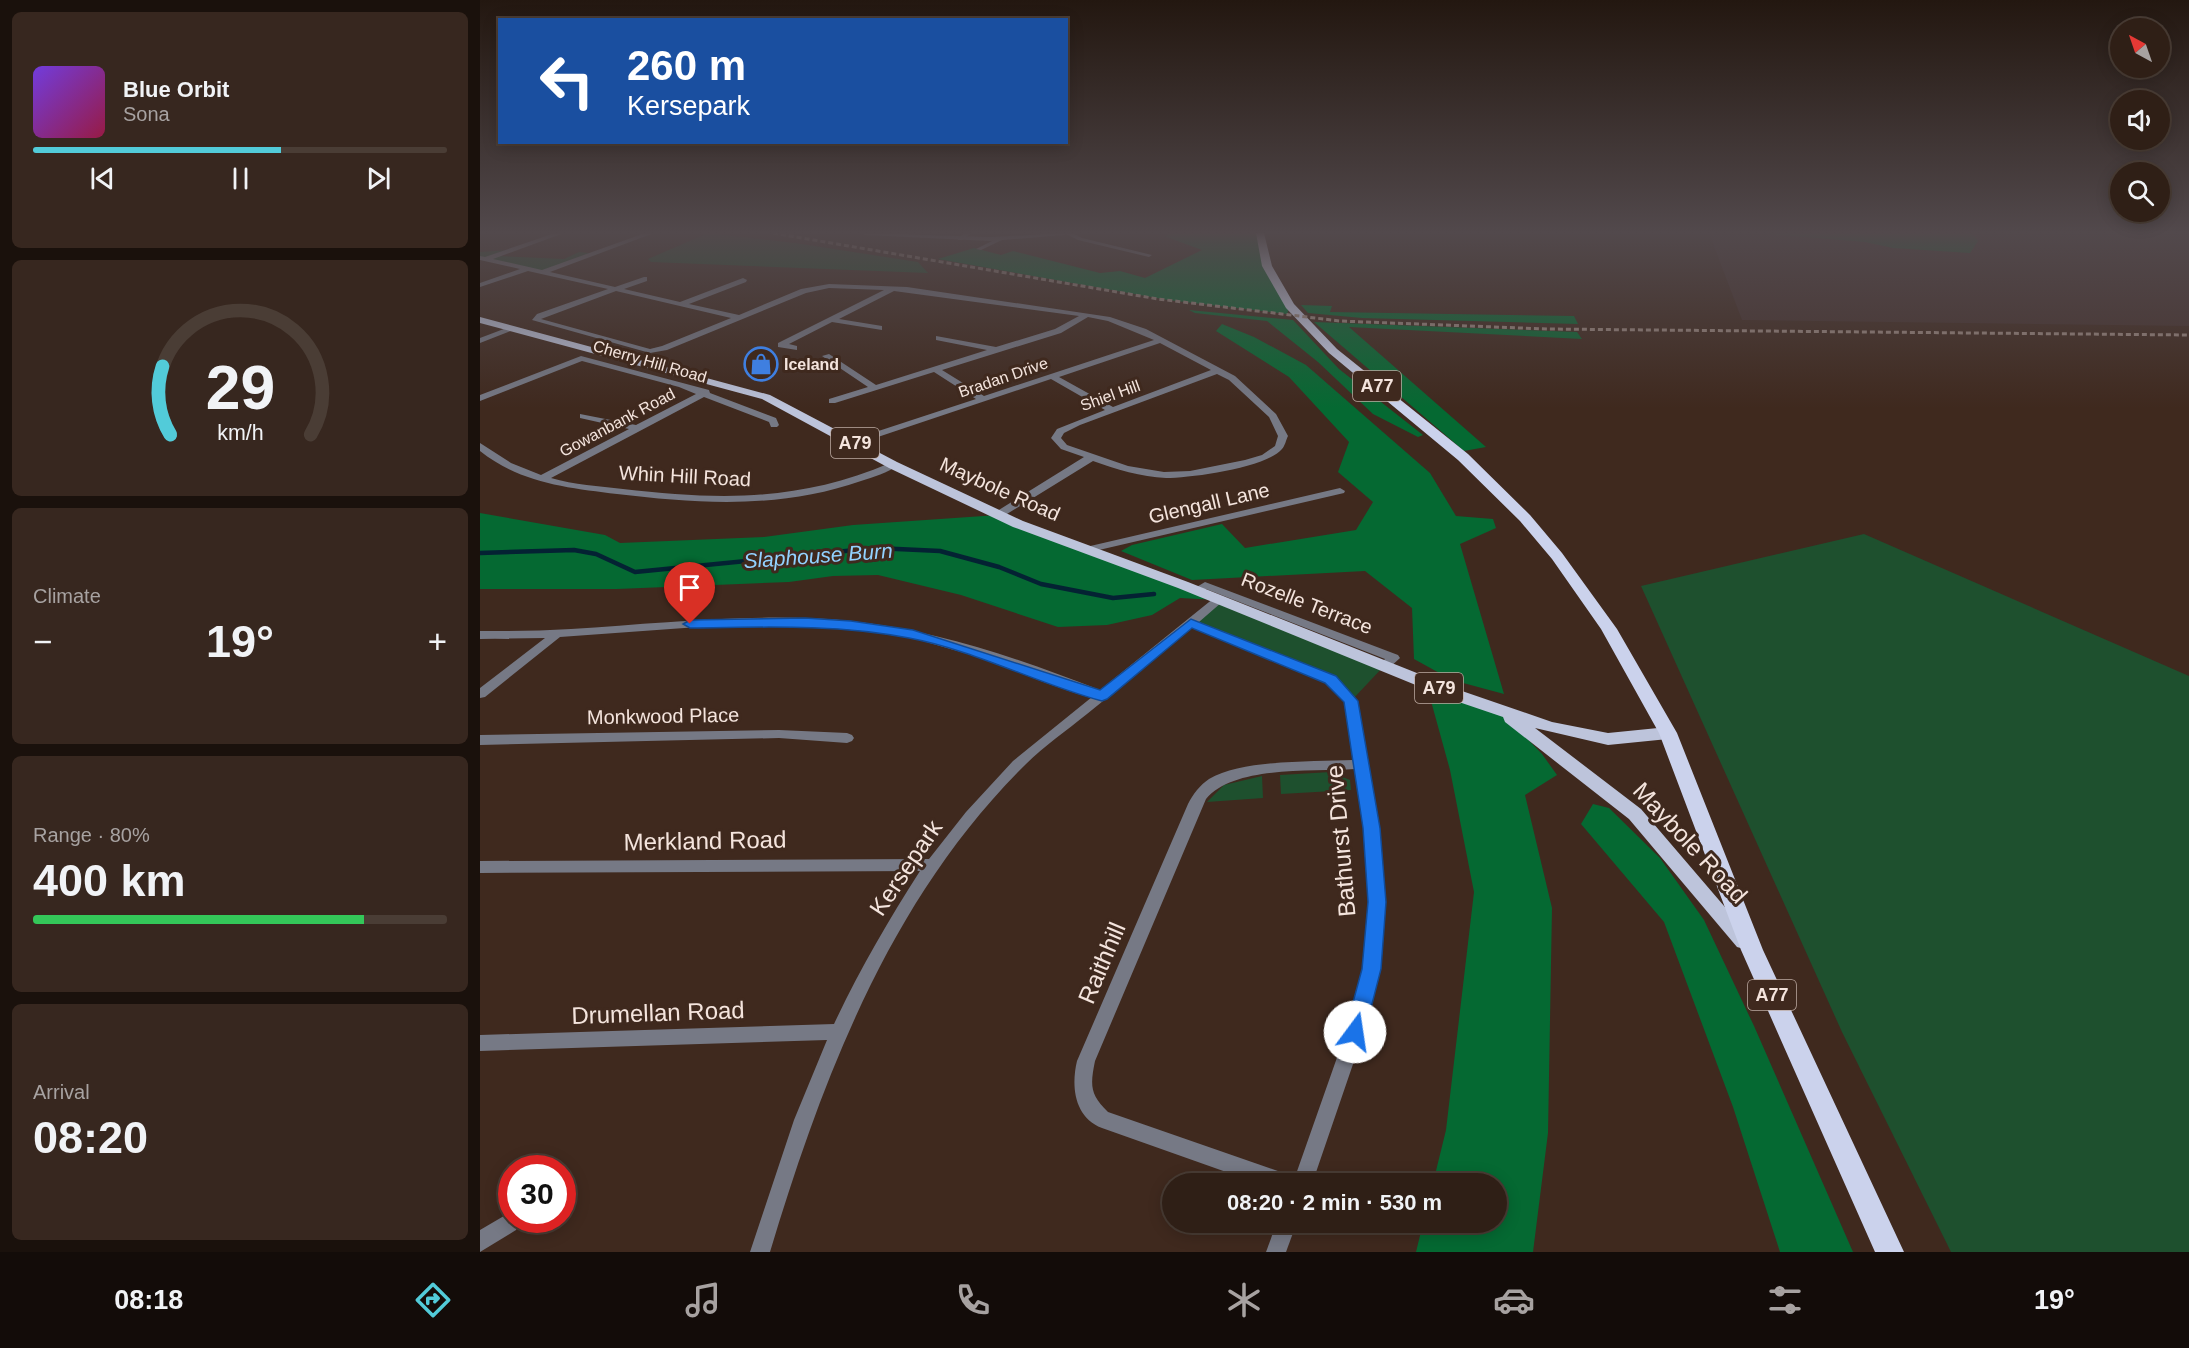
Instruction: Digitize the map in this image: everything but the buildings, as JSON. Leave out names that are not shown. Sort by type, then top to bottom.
[{"type":"highway","name":"A77","points":[[1280,291],[1333,351],[1463,457],[1525,518],[1557,556],[1610,629],[1668,734],[1752,950],[1890,1252]]},
{"type":"main road","name":"Maybole Road","points":[[480,320],[667,368],[766,398],[854,442],[893,465],[998,515],[1500,710],[1549,727],[1608,739],[1668,734]]},
{"type":"main road","name":"Maybole Road","points":[[1500,710],[1635,814],[1752,950]]},
{"type":"street","points":[[608,291],[540,316],[536,320],[650,351],[805,291]]},
{"type":"street","points":[[626,291],[738,317]]},
{"type":"street","points":[[680,304],[713,291]]},
{"type":"street","points":[[794,348],[781,345],[887,291]]},
{"type":"street","points":[[918,291],[1088,315],[1128,324],[1219,370],[1258,399],[1274,416],[1283,436],[1279,447],[1265,457],[1247,463],[1190,474],[1144,473],[1092,457],[998,515]]},
{"type":"street","points":[[832,401],[1058,331],[1088,315]]},
{"type":"street","points":[[833,320],[879,328]]},
{"type":"street","points":[[480,341],[512,329]]},
{"type":"street","points":[[939,338],[989,346],[997,350]]},
{"type":"street","name":"Bradan Drive","points":[[854,442],[1161,340]]},
{"type":"street","points":[[826,356],[875,388]]},
{"type":"street","name":"Cherry Hill Road","points":[[480,398],[581,358],[706,392],[773,420],[774,425]]},
{"type":"street","points":[[935,369],[983,399]]},
{"type":"street","name":"Shiel Hill","points":[[1092,457],[1064,447],[1056,438],[1060,431],[1219,370]]},
{"type":"street","points":[[1051,376],[1112,410]]},
{"type":"street","name":"Gowanbank Road","points":[[542,479],[706,392]]},
{"type":"street","points":[[583,416],[636,428]]},
{"type":"street","name":"Whin Hill Road","points":[[480,446],[498,461],[542,479],[628,492],[749,498],[806,493],[838,485],[893,465]]},
{"type":"street","name":"Glengall Lane","points":[[1086,550],[1340,491]]},
{"type":"street","name":"Rozelle Terrace","points":[[1196,591],[1205,585],[1394,658],[1384,666]]},
{"type":"street","name":"Kersepark","points":[[760,1252],[784,1170],[838,1032],[885,942],[931,865],[976,810],[1020,763],[1218,600]]},
{"type":"street","points":[[480,635],[557,634],[755,621],[851,625],[913,634],[1045,675],[1102,696]]},
{"type":"street","name":"Bathurst Drive","points":[[1191,623],[1330,680],[1351,701],[1371,828],[1377,902],[1371,969],[1355,1032],[1306,1173]]},
{"type":"street","points":[[480,694],[557,634]]},
{"type":"street","name":"Monkwood Place","points":[[480,740],[779,734],[847,738]]},
{"type":"street","name":"Raithhill","points":[[1257,1173],[1102,1119],[1086,1104],[1080,1084],[1086,1061],[1195,804],[1204,790],[1219,780],[1242,773],[1361,764]]},
{"type":"street","name":"Merkland Road","points":[[480,867],[931,865]]},
{"type":"street","name":"Drumellan Road","points":[[480,1043],[838,1032]]},
{"type":"street","points":[[480,1242],[498,1230]]},
{"type":"street","points":[[1276,1252],[1283,1233]]},
{"type":"shaded area","points":[[1731,291],[2189,291],[2189,326],[1742,320]]},
{"type":"green space","points":[[1120,291],[1283,291],[1290,306],[1287,314],[1168,300]]},
{"type":"green space","points":[[1301,305],[1332,306],[1330,312],[1574,316],[1578,324],[1362,318],[1308,313]]},
{"type":"green space","points":[[1189,310],[1293,320],[1339,369],[1423,435],[1418,437],[1373,414],[1318,362],[1267,321],[1195,313]]},
{"type":"green space","points":[[1314,322],[1577,332],[1582,339],[1349,327],[1486,447],[1464,451]]},
{"type":"green space","points":[[1222,324],[1254,337],[1306,365],[1430,473],[1456,516],[1493,519],[1496,528],[1460,544],[1504,694],[1452,680],[1414,659],[1412,608],[1365,571],[1192,580],[1121,551],[1132,545],[1222,524],[1245,548],[1356,530],[1373,502],[1338,472],[1349,442],[1289,377],[1216,331]]},
{"type":"green space","points":[[480,513],[605,535],[620,543],[764,537],[853,525],[998,515],[1218,600],[1180,598],[1152,615],[1107,625],[1058,627],[961,595],[878,575],[833,576],[789,582],[617,589],[480,589]]},
{"type":"green space","points":[[1864,534],[2189,676],[2189,1252],[1951,1252],[1842,1032],[1641,586]]},
{"type":"green space","points":[[1218,600],[1384,666],[1351,701],[1342,690],[1191,623]]},
{"type":"green space","points":[[1426,683],[1499,710],[1542,754],[1557,775],[1525,795],[1552,908],[1548,1133],[1533,1252],[1416,1252],[1421,1233],[1507,1233],[1507,1173],[1435,1173],[1446,1130],[1474,892],[1450,770]]},
{"type":"green space","points":[[1331,772],[1350,780],[1351,790],[1281,794],[1280,775]]},
{"type":"green space","points":[[1262,776],[1263,798],[1207,802],[1224,785]]},
{"type":"green space","points":[[1593,804],[1609,808],[1660,858],[1704,920],[1754,1026],[1853,1252],[1780,1252],[1733,1107],[1664,922],[1581,824]]},
{"type":"waterway","name":"Slaphouse Burn","points":[[480,553],[574,550],[596,554],[635,572],[876,548],[940,551],[999,567],[1041,584],[1113,598],[1154,594]]},
{"type":"railway","points":[[1114,291],[1340,321],[1547,329],[2189,335]]},
{"type":"place","name":"Iceland","points":[[761,364]]},
{"type":"route","points":[[690,624],[755,621],[805,622],[851,625],[913,634],[1045,675],[1102,696],[1191,623],[1330,680],[1351,701],[1371,828],[1377,902],[1371,969],[1355,1032]]}]
